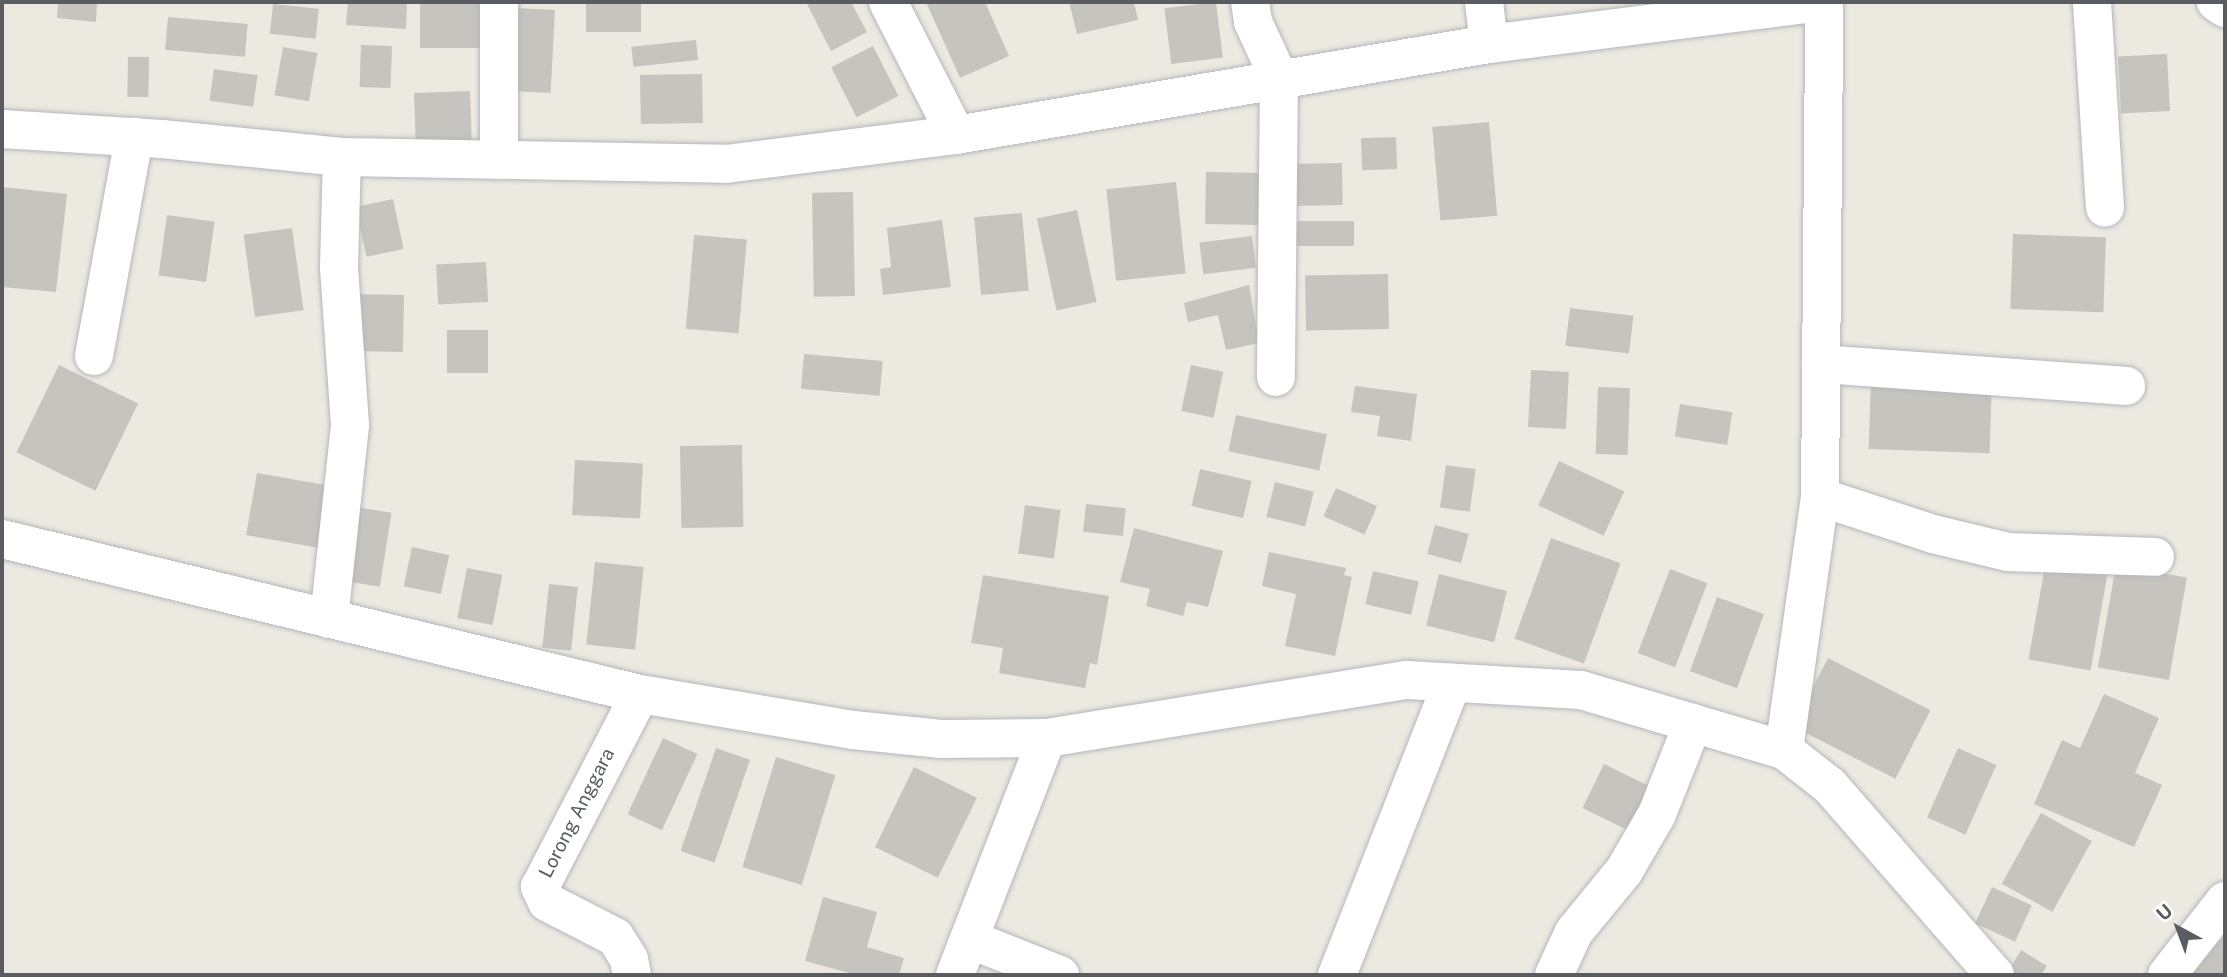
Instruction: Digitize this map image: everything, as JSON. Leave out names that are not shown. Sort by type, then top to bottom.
[{"type":"street","points":[[499,2],[499,160]]},
{"type":"street","points":[[888,2],[956,135]]},
{"type":"street","points":[[1250,2],[1253,22],[1279,78],[1276,377]]},
{"type":"street","points":[[1484,2],[1489,44]]},
{"type":"street","points":[[2,129],[134,137],[342,157],[726,164],[956,135],[1489,44],[1822,2],[1820,497],[1784,750]]},
{"type":"street","points":[[2092,2],[2105,208]]},
{"type":"street","points":[[2216,2],[2225,8]]},
{"type":"street","points":[[94,356],[134,137]]},
{"type":"street","points":[[329,619],[350,425],[339,268],[342,157]]},
{"type":"street","points":[[1821,364],[2126,386]]},
{"type":"street","points":[[1820,497],[1933,534],[2008,552],[2155,557]]},
{"type":"street","points":[[2,539],[640,694],[853,730],[942,738],[1047,738],[1407,680],[1581,690],[1784,750],[1830,786],[1995,975]]},
{"type":"street","points":[[1337,975],[1452,683]]},
{"type":"street","name":"Lorong Anggara","points":[[632,975],[629,959],[615,937],[547,902],[540,887],[640,694]]},
{"type":"street","points":[[1554,975],[1574,932],[1624,871],[1657,814],[1693,723]]},
{"type":"street","points":[[955,975],[1047,738]]},
{"type":"street","points":[[2167,975],[2225,901]]},
{"type":"street","points":[[969,939],[1060,975]]},
{"type":"building","points":[[58,2],[97,2],[96,22],[57,18]]},
{"type":"building","points":[[348,2],[407,2],[406,29],[346,25]]},
{"type":"building","points":[[420,2],[486,2],[486,48],[420,48]]},
{"type":"building","points":[[586,2],[641,2],[641,32],[586,32]]},
{"type":"building","points":[[806,2],[851,2],[867,32],[831,51]]},
{"type":"building","points":[[926,2],[985,2],[1009,56],[960,78]]},
{"type":"building","points":[[1069,2],[1134,2],[1138,20],[1077,34]]},
{"type":"building","points":[[1216,2],[1223,58],[1171,64],[1164,8]]},
{"type":"building","points":[[273,4],[319,9],[316,39],[270,34]]},
{"type":"building","points":[[516,8],[555,10],[551,93],[512,91]]},
{"type":"building","points":[[168,17],[248,24],[245,57],[165,50]]},
{"type":"building","points":[[696,40],[698,60],[633,67],[631,47]]},
{"type":"building","points":[[361,45],[392,46],[391,88],[360,87]]},
{"type":"building","points":[[873,46],[898,96],[857,117],[831,67]]},
{"type":"building","points":[[283,47],[317,53],[309,101],[274,95]]},
{"type":"building","points":[[2167,54],[2170,111],[2121,113],[2118,57]]},
{"type":"building","points":[[128,57],[149,57],[148,97],[127,97]]},
{"type":"building","points":[[214,69],[258,75],[253,107],[210,101]]},
{"type":"building","points":[[702,74],[703,123],[641,124],[640,75]]},
{"type":"building","points":[[470,91],[472,146],[416,148],[414,93]]},
{"type":"building","points":[[1489,122],[1497,216],[1440,221],[1432,127]]},
{"type":"building","points":[[1396,137],[1397,169],[1362,170],[1361,138]]},
{"type":"building","points":[[1342,163],[1343,205],[1290,206],[1289,164]]},
{"type":"building","points":[[1206,172],[1263,173],[1262,225],[1205,224]]},
{"type":"building","points":[[1176,182],[1186,273],[1116,281],[1106,189]]},
{"type":"building","points":[[3,187],[67,194],[56,292],[2,287]]},
{"type":"building","points":[[853,192],[855,296],[814,297],[812,193]]},
{"type":"building","points":[[393,199],[404,249],[366,257],[356,207]]},
{"type":"building","points":[[1077,210],[1097,302],[1056,310],[1037,219]]},
{"type":"building","points":[[1022,213],[1029,291],[981,295],[974,217]]},
{"type":"building","points":[[167,215],[215,222],[206,282],[159,275]]},
{"type":"building","points":[[942,220],[951,287],[883,295],[880,269],[891,267],[887,228]]},
{"type":"building","points":[[1280,221],[1354,221],[1354,246],[1280,246]]},
{"type":"building","points":[[292,228],[304,310],[255,317],[243,235]]},
{"type":"building","points":[[2013,234],[2106,237],[2103,312],[2010,309]]},
{"type":"building","points":[[694,235],[747,240],[739,333],[686,329]]},
{"type":"building","points":[[1252,236],[1256,268],[1203,274],[1199,242]]},
{"type":"building","points":[[486,262],[488,302],[438,305],[436,265]]},
{"type":"building","points":[[1388,274],[1389,329],[1306,330],[1305,275]]},
{"type":"building","points":[[1249,285],[1259,343],[1226,350],[1218,315],[1188,322],[1184,303]]},
{"type":"building","points":[[352,294],[404,295],[403,352],[351,351]]},
{"type":"building","points":[[1570,308],[1634,316],[1629,354],[1565,346]]},
{"type":"building","points":[[447,330],[488,330],[488,373],[447,373]]},
{"type":"building","points":[[804,354],[883,361],[880,396],[801,389]]},
{"type":"building","points":[[59,365],[138,404],[96,491],[16,452]]},
{"type":"building","points":[[1191,365],[1223,372],[1214,418],[1181,411]]},
{"type":"building","points":[[1531,370],[1569,372],[1566,429],[1528,427]]},
{"type":"building","points":[[1871,380],[1992,384],[1990,453],[1869,449]]},
{"type":"building","points":[[1355,386],[1417,394],[1411,441],[1377,436],[1380,416],[1351,412]]},
{"type":"building","points":[[1598,387],[1630,388],[1628,455],[1596,454]]},
{"type":"building","points":[[1680,404],[1732,412],[1727,445],[1675,437]]},
{"type":"building","points":[[1236,415],[1327,434],[1319,471],[1228,451]]},
{"type":"building","points":[[742,445],[743,527],[681,528],[680,446]]},
{"type":"building","points":[[575,460],[643,464],[640,518],[572,515]]},
{"type":"building","points":[[1559,461],[1624,491],[1604,536],[1538,505]]},
{"type":"building","points":[[1446,465],[1476,469],[1470,512],[1440,508]]},
{"type":"building","points":[[1200,469],[1252,481],[1243,518],[1191,506]]},
{"type":"building","points":[[257,473],[333,486],[322,548],[246,535]]},
{"type":"building","points":[[1275,482],[1314,492],[1305,527],[1266,517]]},
{"type":"building","points":[[1336,488],[1377,506],[1365,535],[1323,516]]},
{"type":"building","points":[[1086,504],[1126,508],[1123,536],[1083,532]]},
{"type":"building","points":[[1025,505],[1061,510],[1054,559],[1018,554]]},
{"type":"building","points":[[356,507],[392,513],[380,587],[344,581]]},
{"type":"building","points":[[1435,525],[1469,534],[1461,563],[1427,554]]},
{"type":"building","points":[[1134,528],[1223,551],[1208,607],[1187,602],[1183,616],[1146,606],[1150,589],[1120,582]]},
{"type":"building","points":[[1551,538],[1621,563],[1584,664],[1514,639]]},
{"type":"building","points":[[412,547],[449,555],[441,594],[404,586]]},
{"type":"building","points":[[1269,552],[1346,568],[1344,575],[1352,577],[1335,656],[1285,646],[1296,594],[1262,586]]},
{"type":"building","points":[[2046,560],[2108,571],[2091,670],[2028,659]]},
{"type":"building","points":[[595,562],[644,567],[635,650],[586,645]]},
{"type":"building","points":[[2116,565],[2187,578],[2169,680],[2098,667]]},
{"type":"building","points":[[467,568],[502,575],[493,625],[457,618]]},
{"type":"building","points":[[1670,569],[1707,583],[1675,667],[1638,653]]},
{"type":"building","points":[[1373,571],[1419,582],[1411,615],[1365,604]]},
{"type":"building","points":[[1439,574],[1507,591],[1494,642],[1426,625]]},
{"type":"building","points":[[983,575],[1109,596],[1097,665],[1090,663],[1085,688],[999,673],[1003,648],[971,643]]},
{"type":"building","points":[[549,584],[578,587],[571,651],[542,648]]},
{"type":"building","points":[[1717,597],[1764,614],[1737,688],[1690,671]]},
{"type":"building","points":[[1828,658],[1930,710],[1896,779],[1793,727]]},
{"type":"building","points":[[2104,694],[2159,718],[2135,773],[2162,785],[2134,847],[2034,804],[2062,740],[2080,748]]},
{"type":"building","points":[[663,738],[697,754],[662,830],[628,814]]},
{"type":"building","points":[[716,748],[750,760],[715,863],[681,851]]},
{"type":"building","points":[[1958,748],[1996,765],[1965,835],[1927,817]]},
{"type":"building","points":[[776,757],[835,775],[802,885],[742,867]]},
{"type":"building","points":[[1604,764],[1663,793],[1642,837],[1583,808]]},
{"type":"building","points":[[914,767],[977,798],[938,878],[875,847]]},
{"type":"building","points":[[2041,813],[2092,841],[2052,912],[2002,884]]},
{"type":"building","points":[[1992,887],[2032,906],[2015,942],[1975,923]]},
{"type":"building","points":[[823,897],[877,912],[867,947],[904,958],[899,975],[857,975],[805,961]]},
{"type":"building","points":[[2225,935],[2225,975],[2190,975]]},
{"type":"building","points":[[2021,950],[2047,966],[2041,975],[2006,975]]}]
